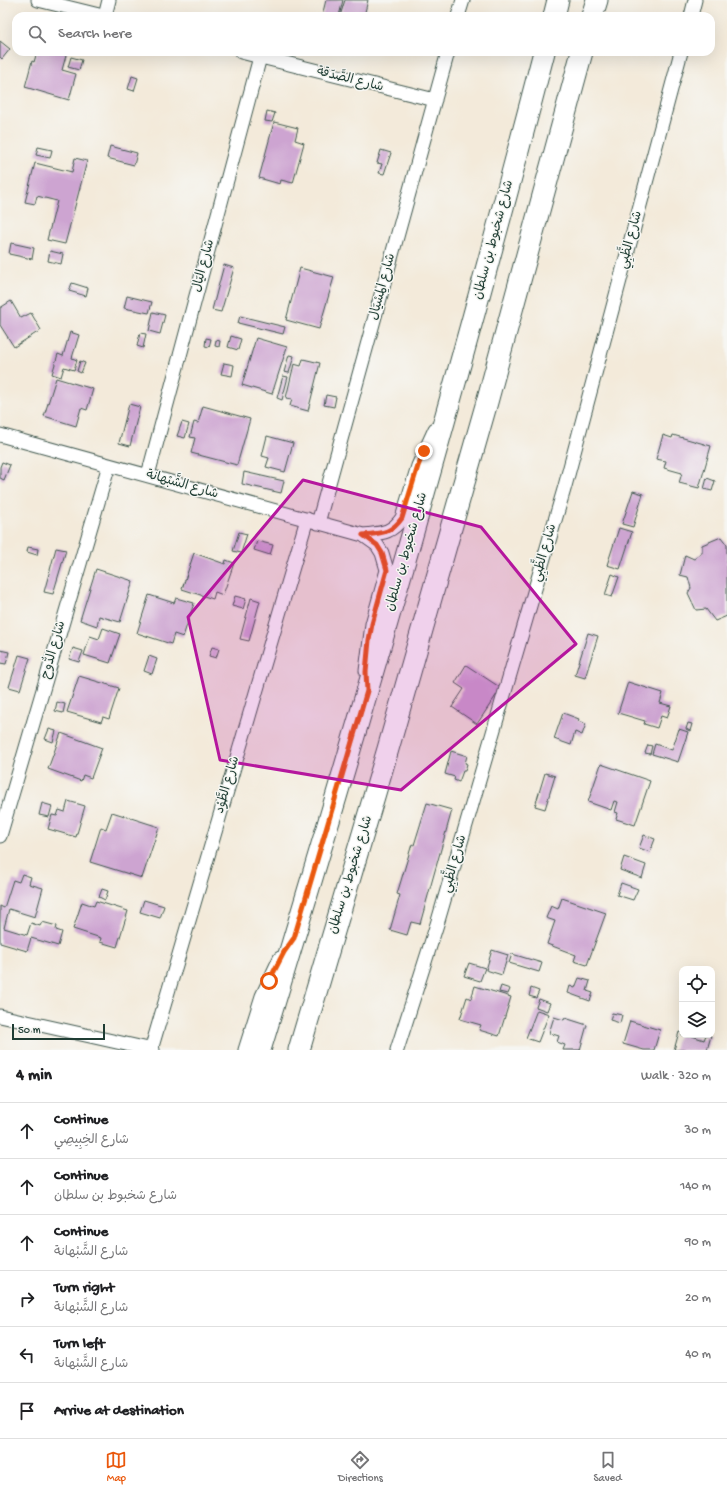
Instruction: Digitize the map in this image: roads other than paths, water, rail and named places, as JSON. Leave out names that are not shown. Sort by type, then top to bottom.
[{"type":"main road","points":[[555,12],[558,0]]},
{"type":"main road","points":[[593,12],[597,0]]},
{"type":"main road","name":"شارع شخبوط بن سلطان","points":[[260,1050],[367,691],[448,408],[543,56]]},
{"type":"main road","name":"شارع شخبوط بن سلطان","points":[[299,1050],[393,734],[489,395],[581,56]]},
{"type":"street","points":[[38,0],[88,12]]},
{"type":"street","points":[[105,12],[109,0]]},
{"type":"street","points":[[459,12],[463,0]]},
{"type":"street","points":[[691,12],[695,0]]},
{"type":"street","name":"شارع الصَّدَقة","points":[[256,56],[435,100]]},
{"type":"street","name":"شارع المِسْيَال","points":[[312,521],[447,56]]},
{"type":"street","name":"شارع الظَّبِي","points":[[397,1050],[438,921],[565,486],[680,56]]},
{"type":"street","name":"شارع اليَال","points":[[148,475],[260,57]]},
{"type":"street","name":"شارع الشَّبْهانة","points":[[363,535],[384,533],[391,530],[402,518],[424,451],[448,408]]},
{"type":"street","name":"شارع الشَّبْهانة","points":[[0,435],[363,535],[371,539],[380,549],[386,561],[387,570],[369,640],[366,672],[367,691]]},
{"type":"street","name":"شارع الدُّوح","points":[[0,836],[109,464]]},
{"type":"street","name":"شارع الطَّوْد","points":[[152,1050],[312,521]]},
{"type":"street","points":[[244,1050],[269,981],[284,952],[294,938]]},
{"type":"street","points":[[0,1016],[152,1050]]}]
